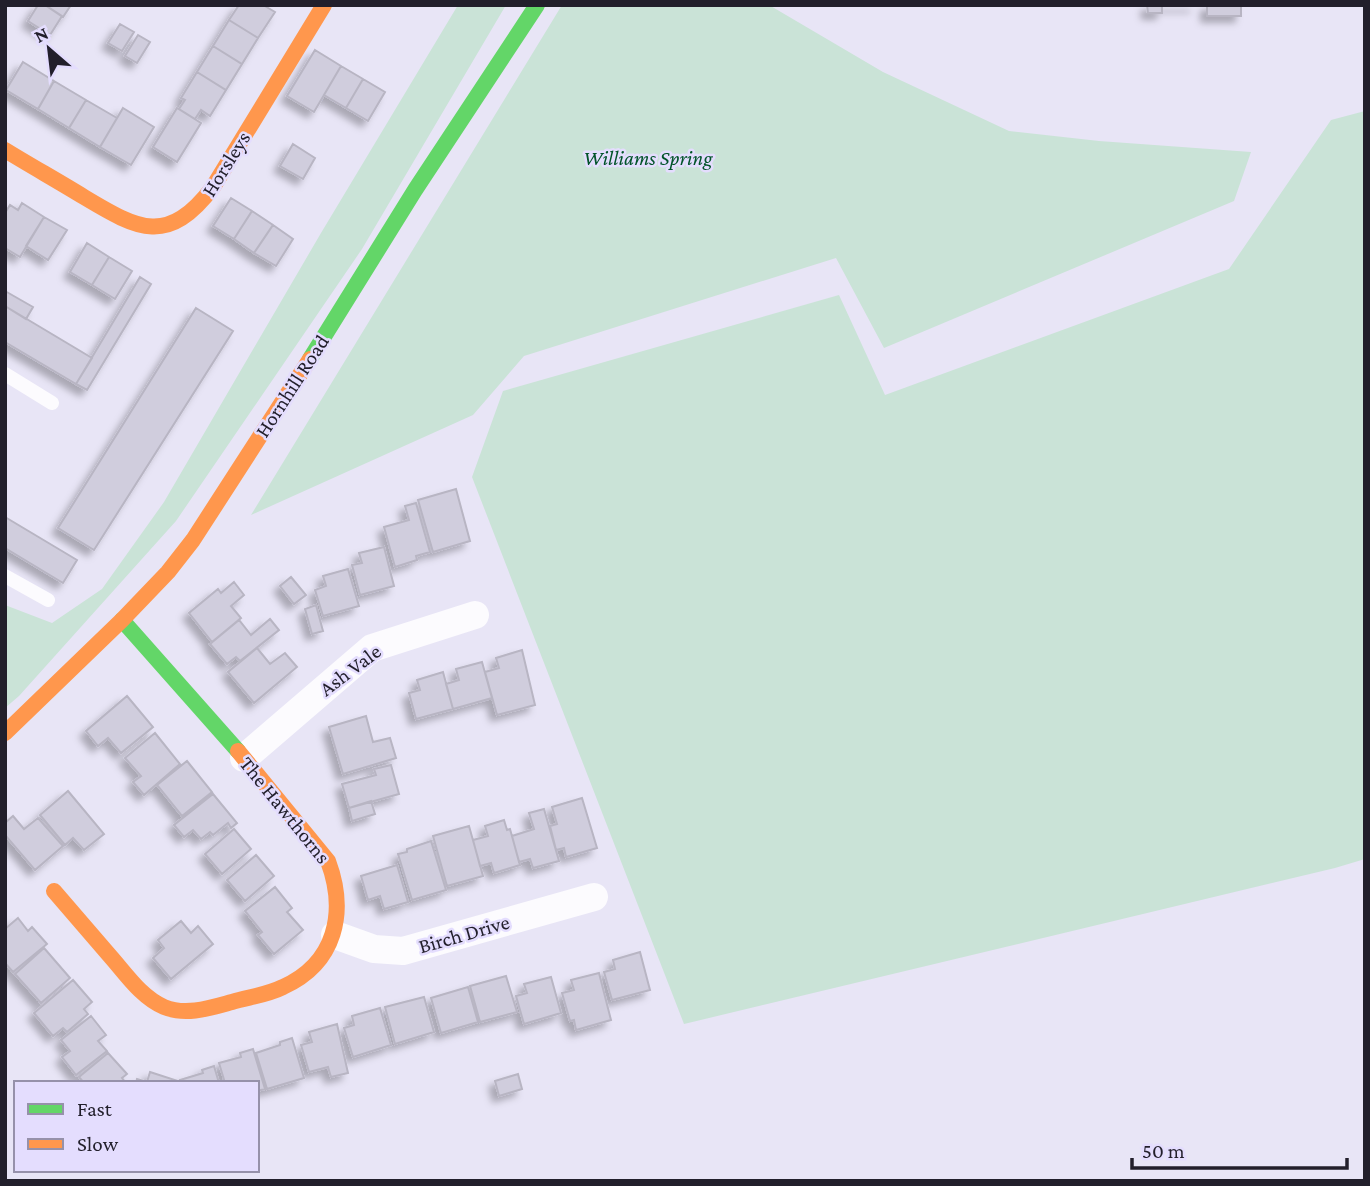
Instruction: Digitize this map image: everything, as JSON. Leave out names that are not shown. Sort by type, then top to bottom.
[{"type":"street","name":"Horsleys","points":[[5,150],[124,221],[160,227],[176,223],[190,215],[213,187],[324,5]]},
{"type":"street","name":"Hornhill Road","points":[[5,733],[122,620],[168,572],[193,540],[311,358],[415,190],[537,5]]},
{"type":"street","name":"Ash Vale","points":[[244,758],[372,648],[475,615]]},
{"type":"street","name":"The Hawthorns","points":[[54,891],[144,995],[158,1006],[167,1009],[194,1012],[291,984],[321,958],[335,935],[339,901],[333,871],[328,861],[244,758],[122,620]]},
{"type":"street","name":"Birch Drive","points":[[335,935],[374,949],[403,951],[594,897]]},
{"type":"lane","points":[[5,374],[52,403]]},
{"type":"lane","points":[[5,576],[48,600]]},
{"type":"green space","points":[[458,5],[506,5],[362,249],[176,521],[19,696],[5,708],[5,605],[52,623],[102,589],[164,502]]},
{"type":"green space","name":"Williams Spring","points":[[562,5],[769,5],[883,72],[1009,131],[1099,141],[1251,152],[1234,201],[884,348],[836,258],[524,356],[473,415],[251,515]]},
{"type":"green space","points":[[1365,111],[1365,859],[684,1024],[472,477],[503,391],[839,295],[885,395],[1229,269],[1331,120]]},
{"type":"building","points":[[38,5],[45,5],[62,16],[50,35],[28,21]]},
{"type":"building","points":[[45,5],[71,5],[63,17]]},
{"type":"building","points":[[239,5],[263,5],[275,12],[258,38],[229,20]]},
{"type":"building","points":[[1147,5],[1195,6],[1162,6],[1162,13],[1148,13]]},
{"type":"building","points":[[1207,5],[1241,5],[1241,16],[1207,16]]},
{"type":"building","points":[[229,20],[258,38],[242,64],[213,46]]},
{"type":"building","points":[[120,24],[134,32],[122,51],[108,43]]},
{"type":"building","points":[[138,35],[150,42],[137,63],[125,56]]},
{"type":"building","points":[[213,46],[242,64],[226,90],[197,72]]},
{"type":"building","points":[[315,50],[341,66],[314,112],[287,96]]},
{"type":"building","points":[[23,62],[54,81],[38,109],[6,90]]},
{"type":"building","points":[[341,66],[363,79],[346,108],[324,95]]},
{"type":"building","points":[[197,72],[226,90],[210,116],[201,110],[195,119],[179,109],[185,100],[181,98]]},
{"type":"building","points":[[363,79],[385,92],[368,121],[346,108]]},
{"type":"building","points":[[54,81],[86,100],[69,128],[38,109]]},
{"type":"building","points":[[86,100],[117,118],[100,147],[69,128]]},
{"type":"building","points":[[123,108],[154,127],[131,165],[100,147]]},
{"type":"building","points":[[177,108],[201,123],[177,162],[153,147]]},
{"type":"building","points":[[293,144],[315,158],[303,179],[280,166]]},
{"type":"building","points":[[231,198],[252,211],[234,239],[213,226]]},
{"type":"building","points":[[22,203],[44,217],[20,257],[5,248],[5,213],[10,205],[18,210]]},
{"type":"building","points":[[252,211],[273,225],[254,253],[234,239]]},
{"type":"building","points":[[44,217],[67,230],[48,260],[26,246]]},
{"type":"building","points":[[273,225],[293,239],[276,266],[254,253]]},
{"type":"building","points":[[87,243],[109,257],[92,285],[70,272]]},
{"type":"building","points":[[109,257],[132,271],[115,299],[92,285]]},
{"type":"building","points":[[140,277],[151,284],[87,390],[76,384]]},
{"type":"building","points":[[5,291],[33,307],[26,319],[5,306]]},
{"type":"building","points":[[5,306],[92,358],[76,384],[5,342]]},
{"type":"building","points":[[196,308],[233,331],[94,550],[58,528]]},
{"type":"building","points":[[456,489],[470,541],[433,552],[418,500]]},
{"type":"building","points":[[416,503],[430,552],[416,556],[417,560],[395,567],[384,527],[409,520],[405,506]]},
{"type":"building","points":[[5,517],[77,560],[63,583],[5,548]]},
{"type":"building","points":[[384,547],[394,586],[360,595],[352,565],[362,563],[359,553]]},
{"type":"building","points":[[348,569],[359,606],[323,616],[315,590],[326,586],[323,576]]},
{"type":"building","points":[[291,577],[306,595],[294,604],[280,586]]},
{"type":"building","points":[[234,582],[244,595],[231,606],[241,618],[212,642],[189,613],[218,589],[221,593]]},
{"type":"building","points":[[316,605],[323,631],[312,634],[305,609]]},
{"type":"building","points":[[270,619],[279,630],[240,661],[236,657],[227,664],[210,644],[239,620],[251,635]]},
{"type":"building","points":[[257,648],[270,664],[285,653],[297,667],[254,703],[228,672]]},
{"type":"building","points":[[522,650],[535,705],[497,715],[485,672],[499,668],[496,658]]},
{"type":"building","points":[[482,662],[492,698],[453,709],[446,684],[459,680],[456,669]]},
{"type":"building","points":[[443,672],[453,709],[416,719],[409,693],[420,690],[417,680]]},
{"type":"building","points":[[127,696],[153,727],[121,753],[108,738],[98,746],[86,731]]},
{"type":"building","points":[[366,716],[373,742],[390,738],[396,758],[343,774],[329,727]]},
{"type":"building","points":[[155,733],[180,764],[144,795],[133,782],[141,776],[125,758]]},
{"type":"building","points":[[187,761],[212,792],[182,816],[157,785]]},
{"type":"building","points":[[391,765],[399,794],[349,808],[342,784],[376,775],[374,769]]},
{"type":"building","points":[[68,791],[104,834],[84,850],[73,838],[65,845],[40,815]]},
{"type":"building","points":[[213,794],[237,823],[231,828],[228,823],[213,835],[210,832],[201,839],[193,830],[184,837],[174,825]]},
{"type":"building","points":[[582,798],[597,848],[566,857],[564,848],[556,850],[550,826],[557,824],[552,807]]},
{"type":"building","points":[[371,801],[375,814],[352,821],[349,808]]},
{"type":"building","points":[[544,809],[559,861],[533,868],[530,859],[519,862],[512,836],[534,829],[529,813]]},
{"type":"building","points":[[13,816],[24,829],[38,818],[63,846],[35,870],[5,835],[5,823]]},
{"type":"building","points":[[504,820],[507,830],[510,829],[520,865],[494,873],[491,863],[480,866],[473,840],[488,836],[485,826]]},
{"type":"building","points":[[469,826],[483,876],[447,886],[433,836]]},
{"type":"building","points":[[234,829],[251,849],[222,874],[205,854]]},
{"type":"building","points":[[431,841],[446,890],[412,900],[398,854]]},
{"type":"building","points":[[256,855],[274,876],[245,901],[227,880]]},
{"type":"building","points":[[397,865],[408,902],[384,909],[380,896],[368,900],[361,876]]},
{"type":"building","points":[[275,887],[292,908],[287,912],[303,930],[274,954],[258,935],[262,932],[245,911]]},
{"type":"building","points":[[18,918],[28,931],[32,927],[47,944],[13,972],[5,963],[5,929]]},
{"type":"building","points":[[181,921],[191,933],[198,926],[213,944],[171,979],[153,958],[164,948],[158,940]]},
{"type":"building","points":[[44,948],[70,978],[41,1003],[15,974]]},
{"type":"building","points":[[640,952],[650,990],[612,1000],[604,972],[615,969],[613,960]]},
{"type":"building","points":[[599,973],[611,1020],[576,1030],[574,1020],[570,1021],[562,993],[574,990],[571,980]]},
{"type":"building","points":[[506,976],[517,1012],[480,1022],[470,986]]},
{"type":"building","points":[[551,977],[561,1013],[524,1024],[516,996],[527,993],[524,984]]},
{"type":"building","points":[[73,980],[92,1002],[84,1009],[88,1014],[67,1032],[63,1028],[53,1036],[34,1013]]},
{"type":"building","points":[[468,987],[478,1022],[441,1033],[431,998]]},
{"type":"building","points":[[424,997],[434,1032],[395,1044],[385,1007]]},
{"type":"building","points":[[380,1008],[391,1045],[353,1057],[344,1028],[354,1025],[352,1016]]},
{"type":"building","points":[[91,1016],[106,1035],[98,1041],[107,1051],[76,1075],[62,1057],[70,1051],[61,1040]]},
{"type":"building","points":[[337,1024],[348,1073],[331,1077],[328,1067],[309,1072],[301,1045],[312,1042],[309,1032]]},
{"type":"building","points":[[292,1038],[304,1078],[267,1089],[256,1053]]},
{"type":"building","points":[[253,1049],[265,1089],[259,1090],[259,1081],[224,1081],[219,1063],[241,1057],[240,1053]]},
{"type":"building","points":[[108,1053],[127,1074],[122,1078],[124,1081],[82,1081],[79,1077]]},
{"type":"building","points":[[214,1066],[218,1081],[180,1081],[203,1073],[202,1070]]},
{"type":"building","points":[[150,1072],[178,1081],[147,1081]]},
{"type":"building","points":[[518,1074],[522,1089],[499,1096],[495,1081]]},
{"type":"traffic: fast","points":[[310,359],[415,190],[537,5]]},
{"type":"traffic: fast","points":[[122,620],[238,751]]},
{"type":"traffic: slow","points":[[5,150],[121,218],[137,224],[167,225],[182,218],[197,206],[213,187],[324,5]]},
{"type":"traffic: slow","points":[[5,733],[168,572],[193,540],[310,359]]},
{"type":"traffic: slow","points":[[54,891],[134,984],[156,1003],[172,1010],[207,1009],[271,992],[301,977],[326,950],[332,934],[336,917],[334,880],[328,861],[238,751]]}]
